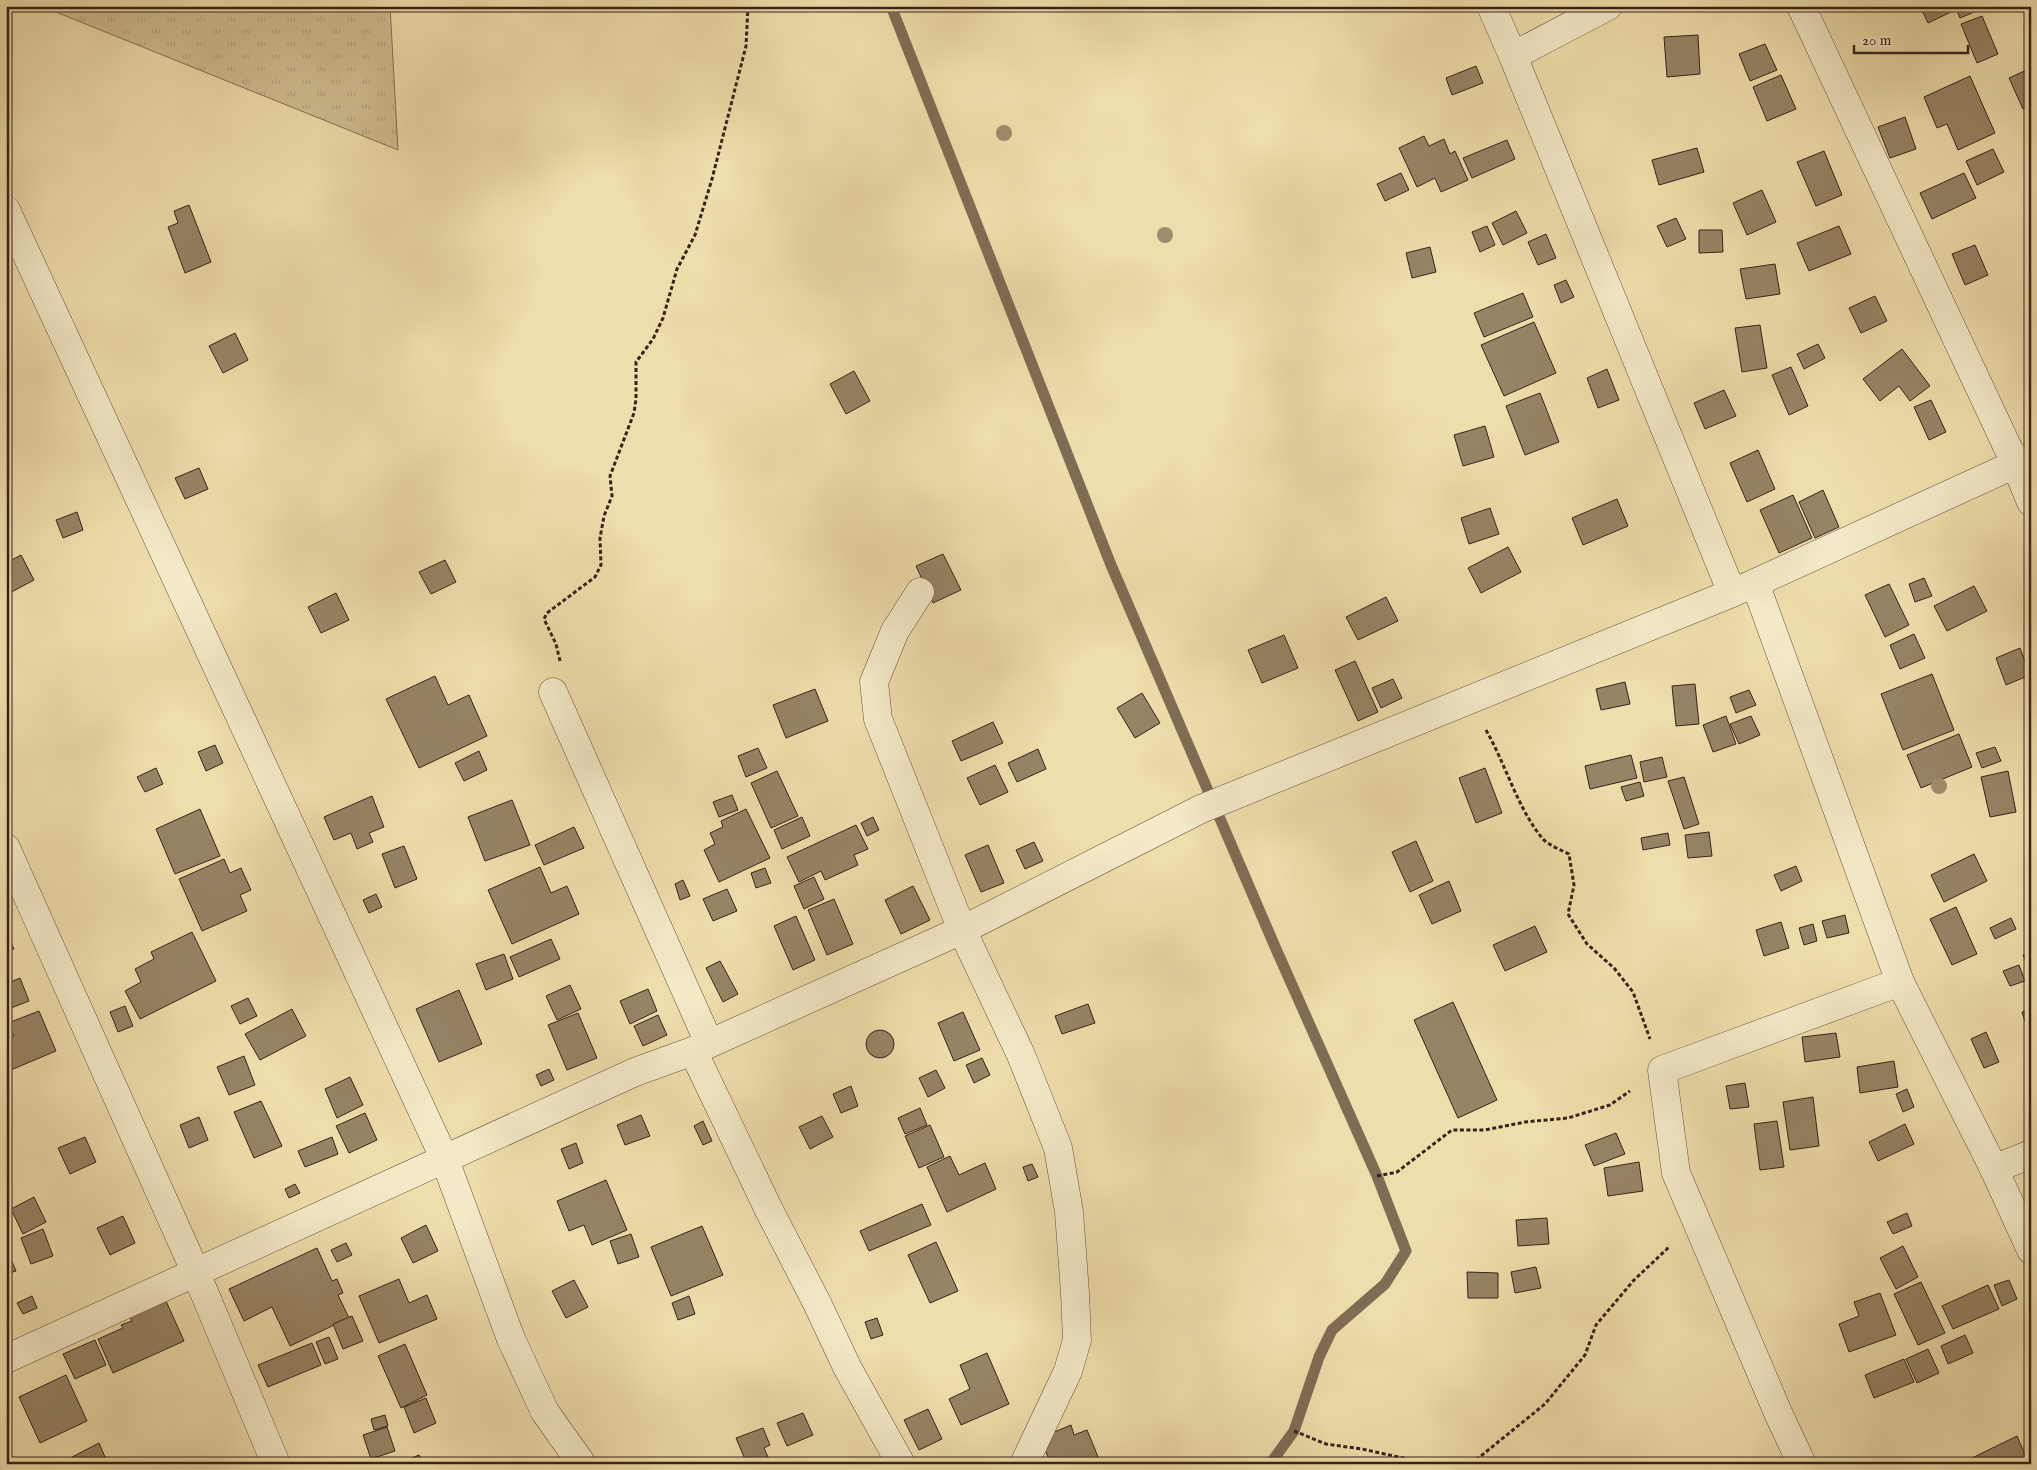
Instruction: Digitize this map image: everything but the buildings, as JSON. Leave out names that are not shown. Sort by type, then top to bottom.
[{"type":"street","points":[[1491,6],[1743,588],[1900,982],[1994,1168],[2031,1250]]},
{"type":"street","points":[[1513,56],[1608,6]]},
{"type":"street","points":[[1801,6],[2023,460],[2031,502]]},
{"type":"street","points":[[6,210],[445,1160],[511,1339],[545,1412],[582,1464]]},
{"type":"street","points":[[6,1359],[635,1072],[701,1047],[962,930],[1201,810],[1468,699],[1743,588],[2023,460]]},
{"type":"street","points":[[920,592],[895,631],[874,682],[878,719],[962,930],[1021,1055],[1058,1148],[1069,1212],[1076,1293],[1077,1340],[1068,1371],[1024,1464]]},
{"type":"street","points":[[553,692],[769,1210],[817,1303],[847,1367],[902,1464]]},
{"type":"street","points":[[6,848],[196,1273],[276,1464]]},
{"type":"street","points":[[1802,1464],[1779,1416],[1676,1173],[1662,1070],[1900,982]]},
{"type":"street","points":[[1994,1168],[2031,1154]]},
{"type":"path","points":[[553,692],[554,682],[560,672],[560,658],[544,619],[547,613],[595,577],[601,565],[600,538],[604,516],[612,496],[610,476],[634,413],[636,362],[653,338],[663,318],[677,269],[698,225],[712,179],[746,46],[748,6]]},
{"type":"path","points":[[1377,1176],[1397,1172],[1452,1130],[1485,1130],[1525,1122],[1568,1118],[1610,1105],[1662,1070],[1633,992],[1614,968],[1587,944],[1568,914],[1574,884],[1569,854],[1543,840],[1522,804],[1498,750],[1468,699]]},
{"type":"path","points":[[1472,1464],[1545,1404],[1585,1355],[1596,1325],[1634,1280],[1668,1249],[1670,1240]]},
{"type":"path","points":[[1294,1430],[1326,1444],[1362,1449],[1421,1462],[1445,1464]]},
{"type":"green space","points":[[41,6],[390,6],[398,150]]},
{"type":"waterway","points":[[891,6],[1111,565],[1276,949],[1377,1176],[1406,1251],[1385,1284],[1332,1330],[1319,1357],[1294,1431],[1270,1464]]}]
